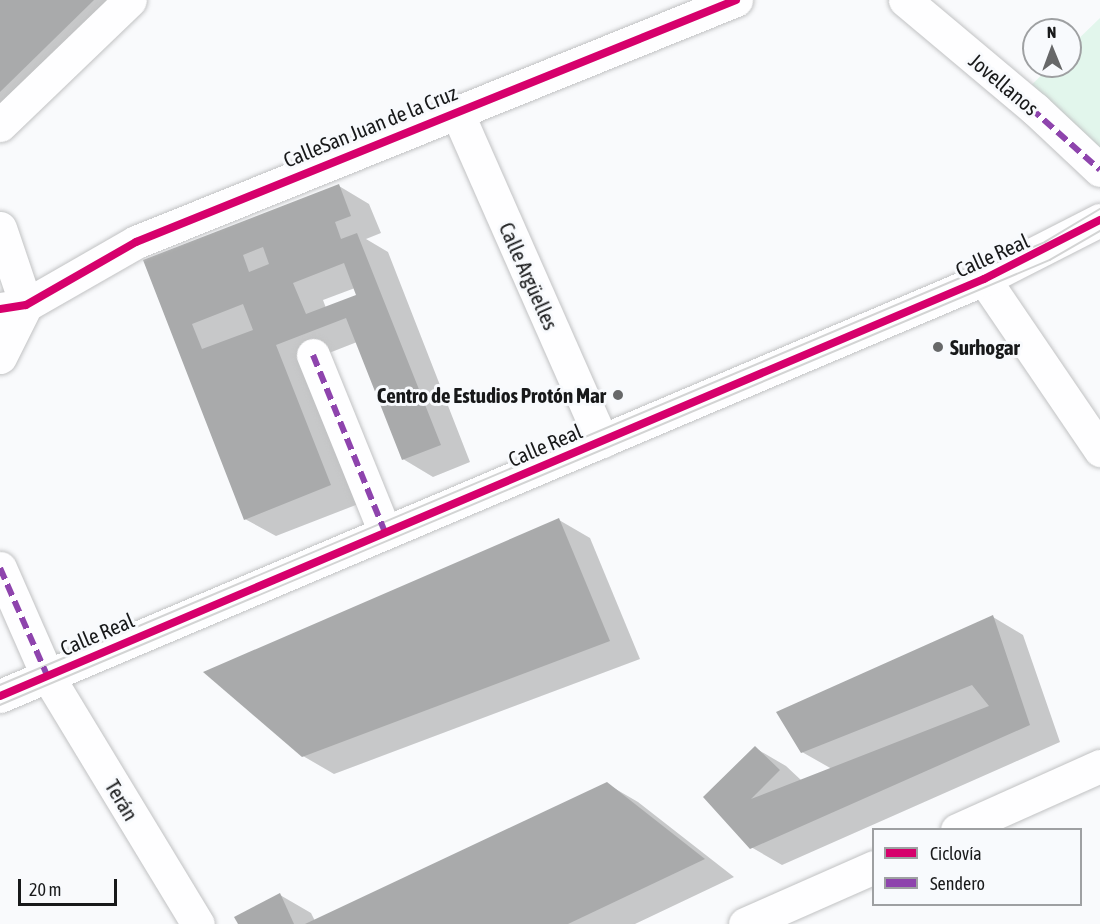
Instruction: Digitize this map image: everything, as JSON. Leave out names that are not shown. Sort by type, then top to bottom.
[{"type":"street","points":[[0,126],[130,0]]},
{"type":"street","name":"CalleSan Juan de la Cruz","points":[[13,307],[136,242],[456,110],[736,0]]},
{"type":"street","name":"Jovellanos","points":[[905,0],[1100,170]]},
{"type":"street","name":"Calle Argüelles","points":[[456,110],[602,441]]},
{"type":"street","name":"Calle Real","points":[[0,696],[984,279],[1100,220]]},
{"type":"street","points":[[0,228],[13,307],[0,357]]},
{"type":"street","points":[[984,279],[1100,450]]},
{"type":"street","points":[[313,355],[385,532]]},
{"type":"street","name":"Terán","points":[[0,568],[47,675],[198,924]]},
{"type":"street","points":[[961,828],[1100,766]]},
{"type":"street","points":[[745,924],[872,867]]},
{"type":"green space","points":[[1100,18],[1100,163],[1021,95],[1039,78],[1082,78],[1082,35]]},
{"type":"building","points":[[0,0],[94,0],[0,92]]},
{"type":"building","points":[[339,184],[351,216],[335,222],[341,239],[357,233],[441,445],[402,460],[346,318],[276,345],[331,485],[244,520],[143,260]],"holes":[[[263,247],[269,264],[249,272],[243,255]],[[344,263],[356,295],[306,314],[293,283]],[[243,304],[253,330],[202,349],[192,324]]]},
{"type":"building","points":[[559,518],[610,641],[302,757],[203,672]]},
{"type":"building","points":[[993,615],[1030,725],[750,849],[703,797],[755,746],[780,770],[751,799],[989,706],[972,685],[801,753],[776,712]]},
{"type":"building","points":[[607,782],[705,859],[568,924],[305,924]]},
{"type":"building","points":[[280,893],[294,924],[238,924],[234,917]]},
{"type":"tram line","points":[[0,685],[1045,242],[1100,209]]},
{"type":"tram line","points":[[0,705],[1050,260],[1100,231]]},
{"type":"marked path","points":[[1017,96],[1100,170]]},
{"type":"marked path","points":[[313,355],[385,532]]},
{"type":"marked path","points":[[0,568],[47,675]]},
{"type":"cycle path","points":[[0,309],[26,305],[136,242],[736,0]]},
{"type":"cycle path","points":[[0,696],[984,279],[1100,220]]},
{"type":"place","name":"Surhogar","points":[[938,347]]},
{"type":"place","name":"Centro de Estudios Protón Mar","points":[[618,395]]}]
